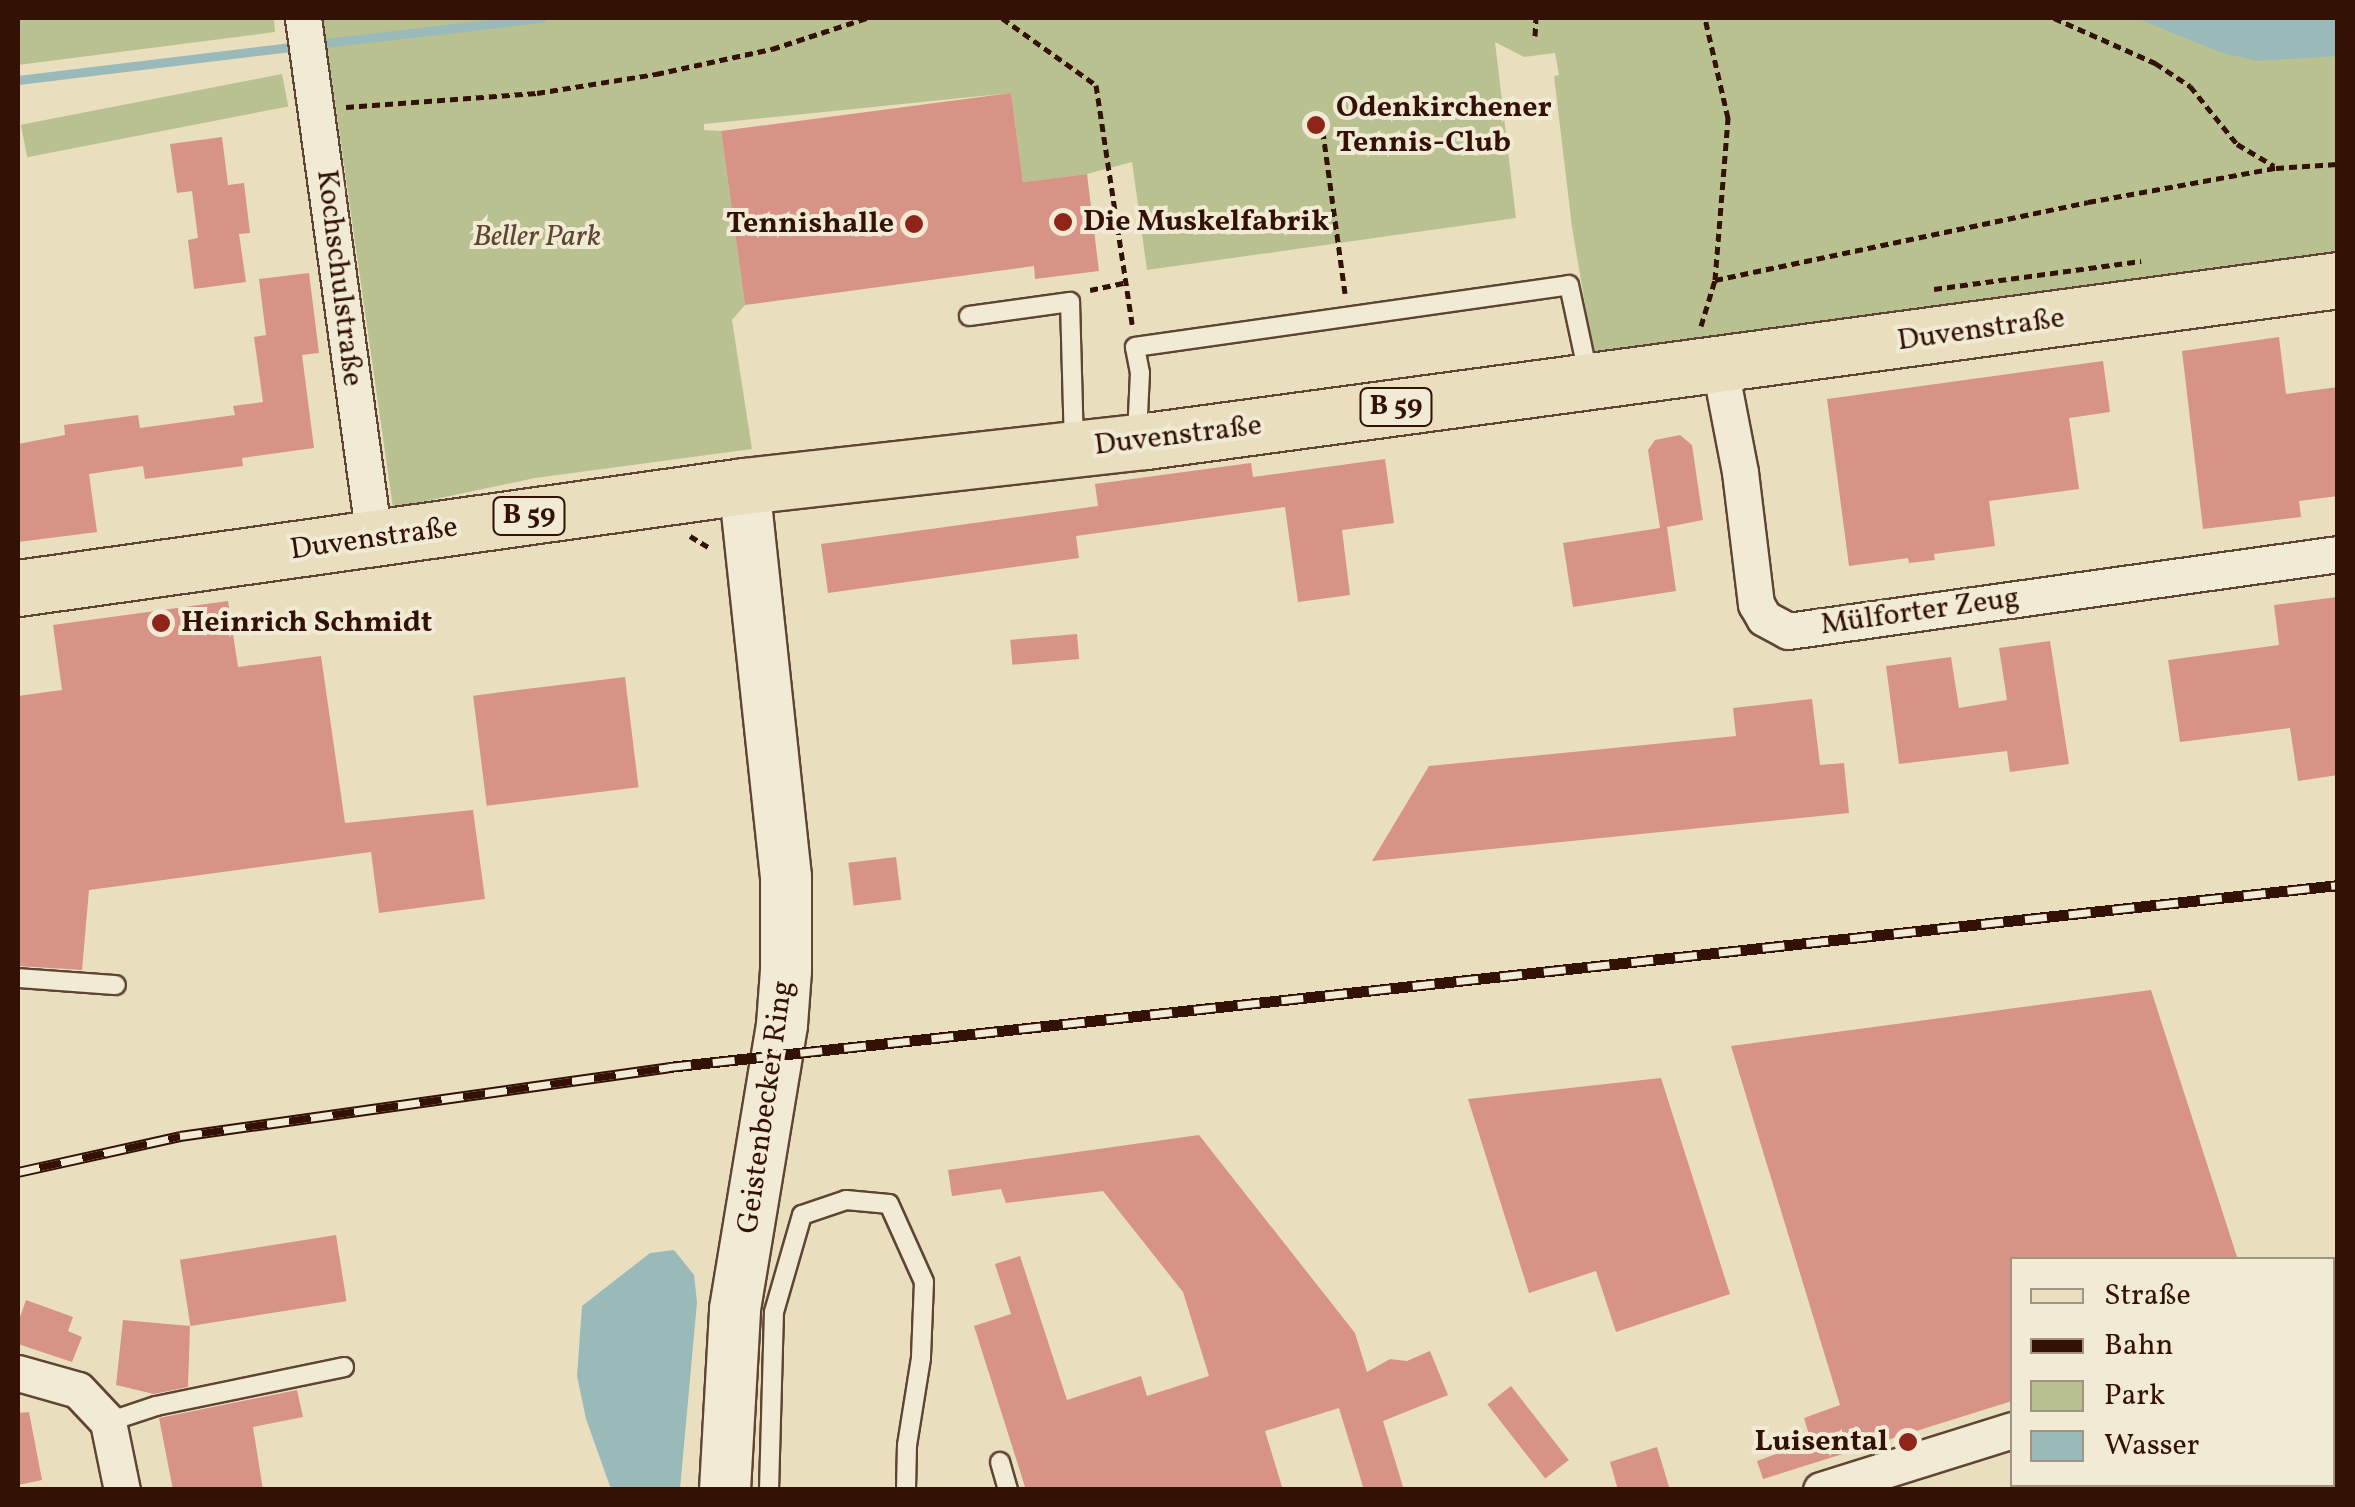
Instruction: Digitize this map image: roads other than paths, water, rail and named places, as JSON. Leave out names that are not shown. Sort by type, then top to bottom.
[{"type":"main road","name":"Duvenstraße","points":[[18,588],[744,486],[1146,441],[2338,280]]},
{"type":"main road","name":"Geistenbecker Ring","points":[[725,1490],[735,1308],[782,1025],[786,970],[786,877],[744,486]]},
{"type":"street","name":"Kochschulstraße","points":[[303,18],[374,538]]},
{"type":"street","name":"Mülforter Zeug","points":[[1704,365],[1740,472],[1756,604],[1764,618],[1788,631],[2338,554]]},
{"type":"street","points":[[18,1373],[78,1390],[108,1422],[122,1490]]},
{"type":"street","points":[[1821,1490],[1898,1478],[2010,1431]]},
{"type":"lane","points":[[1146,441],[1138,415],[1140,373],[1135,347],[1569,284],[1589,379]]},
{"type":"lane","points":[[969,316],[1070,302],[1074,450]]},
{"type":"lane","points":[[18,978],[116,984]]},
{"type":"lane","points":[[769,1490],[774,1312],[802,1215],[846,1200],[889,1204],[924,1282],[922,1358],[906,1490]]},
{"type":"lane","points":[[108,1422],[156,1406],[344,1366]]},
{"type":"lane","points":[[1000,1462],[1008,1490]]},
{"type":"water","points":[[2136,18],[2337,18],[2337,56],[2258,61],[2222,53]]},
{"type":"water","points":[[674,1250],[694,1275],[697,1302],[680,1489],[611,1489],[586,1419],[577,1376],[582,1306],[650,1253]]},
{"type":"waterway","points":[[316,44],[542,18]]},
{"type":"waterway","points":[[18,80],[301,46]]},
{"type":"railway","points":[[18,1172],[180,1136],[669,1067],[2338,885]]},
{"type":"place","name":"Odenkirchener Tennis-Club","points":[[1316,125]]},
{"type":"place","name":"Die Muskelfabrik","points":[[1063,222]]},
{"type":"place","name":"Tennishalle","points":[[914,224]]},
{"type":"place","name":"Heinrich Schmidt","points":[[161,623]]},
{"type":"place","name":"Luisental","points":[[1908,1442]]},
{"type":"park label","name":"Beller Park","points":[[537,237]]}]
